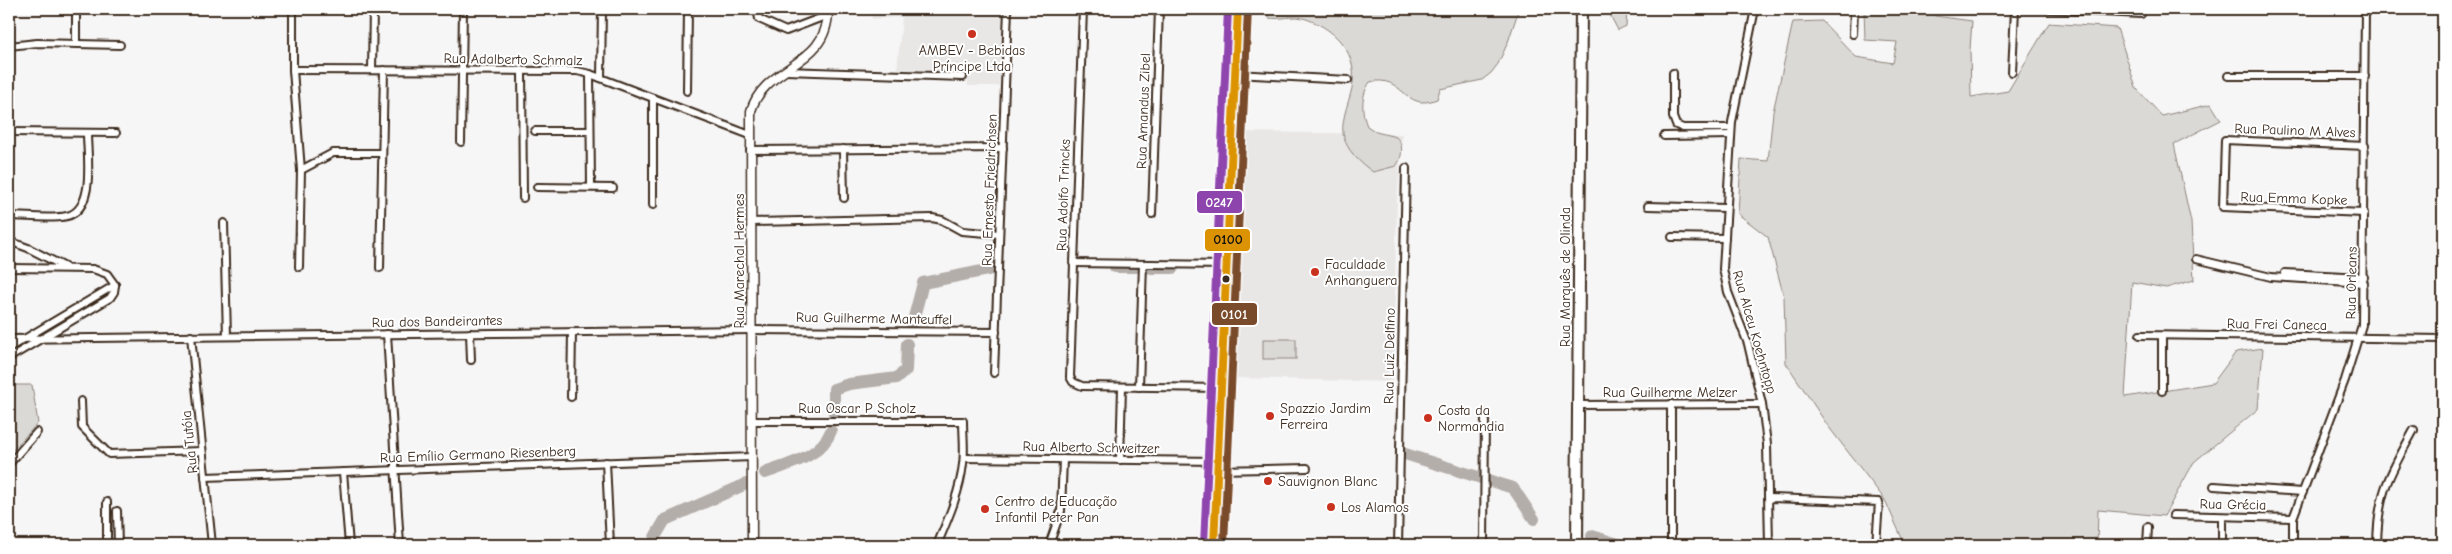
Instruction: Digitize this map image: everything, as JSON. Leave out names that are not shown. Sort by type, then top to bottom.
[{"type":"main road","points":[[1214,545],[1238,9]]},
{"type":"main road","name":"Rua Marquês de Olinda","points":[[1578,545],[1581,9]]},
{"type":"street","points":[[76,9],[76,44]]},
{"type":"street","points":[[293,9],[293,70],[301,170],[299,267]]},
{"type":"street","points":[[372,9],[372,70]]},
{"type":"street","points":[[460,142],[463,9]]},
{"type":"street","points":[[601,78],[602,9]]},
{"type":"street","points":[[687,91],[688,9]]},
{"type":"street","points":[[757,9],[759,19],[786,30],[828,12]]},
{"type":"street","name":"Rua Ernesto Friedrichsen","points":[[994,373],[1008,9]]},
{"type":"street","name":"Rua Adolfo Trincks","points":[[1083,9],[1068,372],[1073,382],[1082,386],[1122,387]]},
{"type":"street","name":"Rua Amandus Zibel","points":[[1152,214],[1159,9]]},
{"type":"street","name":"Rua Alceu Koehntopp","points":[[1754,9],[1731,132],[1724,279],[1748,344],[1762,404],[1769,498],[1769,545]]},
{"type":"street","points":[[1853,34],[1854,9]]},
{"type":"street","points":[[2012,72],[2015,9]]},
{"type":"street","points":[[2047,9],[2141,11]]},
{"type":"street","name":"Rua Orleans","points":[[2293,545],[2294,518],[2360,338],[2364,312],[2366,9]]},
{"type":"street","name":"Rua Marechal Hermes","points":[[752,545],[751,111],[756,97],[768,83],[804,59],[818,45],[826,28],[828,12]]},
{"type":"street","points":[[9,46],[37,43],[120,46]]},
{"type":"street","name":"Rua Adalberto Schmalz","points":[[293,70],[568,70],[590,74],[750,135]]},
{"type":"street","points":[[380,268],[384,70]]},
{"type":"street","points":[[522,70],[522,198]]},
{"type":"street","points":[[786,71],[963,77]]},
{"type":"street","points":[[1673,73],[1673,118],[1676,124],[1683,128],[1731,132]]},
{"type":"street","points":[[590,74],[591,188]]},
{"type":"street","points":[[1235,74],[1348,80]]},
{"type":"street","points":[[2228,76],[2365,76]]},
{"type":"street","points":[[653,98],[653,204]]},
{"type":"street","points":[[535,130],[590,132]]},
{"type":"street","points":[[9,132],[116,133]]},
{"type":"street","points":[[1664,136],[1731,132]]},
{"type":"street","points":[[9,216],[63,217],[72,214],[81,207],[87,192],[87,133]]},
{"type":"street","name":"Rua Paulino M Alves","points":[[2223,208],[2225,140],[2365,146]]},
{"type":"street","points":[[750,150],[1003,148]]},
{"type":"street","points":[[843,149],[844,198]]},
{"type":"street","points":[[301,170],[333,153],[382,153]]},
{"type":"street","name":"Rua Luiz Delfino","points":[[1398,545],[1406,168]]},
{"type":"street","points":[[537,187],[613,188]]},
{"type":"street","points":[[1648,206],[1726,208]]},
{"type":"street","name":"Rua Emma Kopke","points":[[2223,208],[2364,213]]},
{"type":"street","points":[[751,222],[932,218],[942,220],[971,233],[999,234]]},
{"type":"street","points":[[224,223],[227,336]]},
{"type":"street","points":[[1672,237],[1725,238]]},
{"type":"street","points":[[9,241],[28,248],[66,268]]},
{"type":"street","points":[[2196,259],[2271,277],[2364,280]]},
{"type":"street","points":[[1073,263],[1227,265]]},
{"type":"street","points":[[1139,387],[1143,264]]},
{"type":"street","points":[[9,268],[93,269],[103,272],[115,285]]},
{"type":"street","points":[[2285,273],[2364,280]]},
{"type":"street","points":[[9,358],[110,298],[115,285]]},
{"type":"street","points":[[9,348],[115,285]]},
{"type":"street","name":"Rua dos Bandeirantes","points":[[9,339],[752,330]]},
{"type":"street","name":"Rua Guilherme Manteuffel","points":[[752,330],[996,332]]},
{"type":"street","points":[[571,397],[572,332]]},
{"type":"street","points":[[470,333],[471,360]]},
{"type":"street","points":[[387,334],[397,470],[400,545]]},
{"type":"street","name":"Rua Frei Caneca","points":[[2140,335],[2443,339]]},
{"type":"street","name":"Rua Tutóia","points":[[191,336],[212,545]]},
{"type":"street","points":[[2162,336],[2162,390]]},
{"type":"street","points":[[1120,460],[1122,387],[1221,388]]},
{"type":"street","points":[[80,401],[82,427],[109,454],[202,451]]},
{"type":"street","points":[[1671,404],[1671,545]]},
{"type":"street","name":"Rua Guilherme Melzer","points":[[1578,405],[1762,404]]},
{"type":"street","points":[[1484,545],[1485,414]]},
{"type":"street","name":"Rua Oscar P Scholz","points":[[752,421],[963,421],[964,458]]},
{"type":"street","points":[[2377,545],[2377,514],[2384,487],[2414,430]]},
{"type":"street","points":[[9,464],[37,432]]},
{"type":"street","name":"Rua Emílio Germano Riesenberg","points":[[205,477],[752,457]]},
{"type":"street","points":[[937,545],[952,509],[964,458]]},
{"type":"street","name":"Rua Alberto Schweitzer","points":[[964,458],[1120,460],[1218,466],[1308,468]]},
{"type":"street","points":[[1049,545],[1061,511],[1063,459]]},
{"type":"street","points":[[606,462],[610,545]]},
{"type":"street","points":[[343,472],[349,545]]},
{"type":"street","points":[[2214,486],[2303,492]]},
{"type":"street","points":[[1769,498],[1879,502],[1876,545]]},
{"type":"street","points":[[106,545],[107,502]]},
{"type":"street","points":[[117,511],[118,545]]},
{"type":"street","name":"Rua Grécia","points":[[2173,516],[2294,518]]},
{"type":"street","points":[[2222,517],[2222,545]]},
{"type":"street","points":[[2147,545],[2148,527]]},
{"type":"shaded area","points":[[870,9],[1003,9],[999,86],[968,86],[967,73],[897,69],[902,17],[872,19]]},
{"type":"shaded area","points":[[1267,9],[1519,9],[1498,64],[1482,80],[1440,89],[1437,99],[1426,102],[1410,98],[1390,83],[1382,81],[1370,82],[1365,92],[1363,103],[1367,126],[1376,132],[1396,137],[1399,140],[1402,151],[1396,166],[1373,172],[1354,156],[1343,134],[1343,121],[1353,82],[1351,60],[1346,50],[1332,33],[1323,27],[1299,17],[1269,18]]},
{"type":"shaded area","points":[[1610,9],[1627,9],[1626,26],[1618,30],[1611,17]]},
{"type":"shaded area","points":[[1864,9],[1933,9],[1935,16],[1972,21],[1970,49],[1971,97],[2008,91],[2049,23],[2117,28],[2136,88],[2162,116],[2211,104],[2221,120],[2174,144],[2191,222],[2194,280],[2166,288],[2132,282],[2125,397],[2213,383],[2236,352],[2263,348],[2258,409],[2194,462],[2164,516],[2098,510],[2097,545],[1905,545],[1885,500],[1828,426],[1786,363],[1784,297],[1768,237],[1738,214],[1741,159],[1768,161],[1773,112],[1793,22],[1822,21],[1856,57],[1893,63],[1897,42],[1865,40]]},
{"type":"shaded area","name":"Faculdade Anhanguera","points":[[1243,132],[1402,134],[1397,202],[1393,368],[1388,368],[1389,379],[1392,382],[1235,378],[1235,370],[1232,369]]},
{"type":"shaded area","points":[[1263,339],[1296,339],[1296,359],[1263,359]]},
{"type":"shaded area","points":[[9,385],[32,385],[38,423],[9,454]]},
{"type":"waterway","points":[[1115,267],[1136,267]]},
{"type":"waterway","points":[[1151,268],[1173,268]]},
{"type":"waterway","points":[[912,325],[923,283],[992,269]]},
{"type":"waterway","points":[[834,414],[834,389],[849,384],[897,378],[906,370],[907,344]]},
{"type":"waterway","points":[[765,473],[794,463],[812,453],[820,447],[831,431]]},
{"type":"waterway","points":[[1405,454],[1513,488],[1534,519]]},
{"type":"waterway","points":[[655,545],[655,537],[665,520],[746,484]]},
{"type":"waterway","points":[[1592,536],[1621,545]]},
{"type":"transit line","name":"0247","points":[[1204,545],[1228,9]]},
{"type":"transit line","name":"0100","points":[[1214,545],[1238,9]]},
{"type":"transit line","name":"0101","points":[[1224,545],[1248,9]]},
{"type":"place","name":"AMBEV - Bebidas Príncipe Ltda","points":[[972,34]]},
{"type":"place","name":"Faculdade Anhanguera","points":[[1315,272]]},
{"type":"place","name":"Spazzio Jardim Ferreira","points":[[1270,416]]},
{"type":"place","name":"Costa da Normandia","points":[[1428,418]]},
{"type":"place","name":"Sauvignon Blanc","points":[[1268,481]]},
{"type":"place","name":"Los Alamos","points":[[1331,507]]},
{"type":"place","name":"Centro de Educação Infantil Peter Pan","points":[[985,509]]}]
